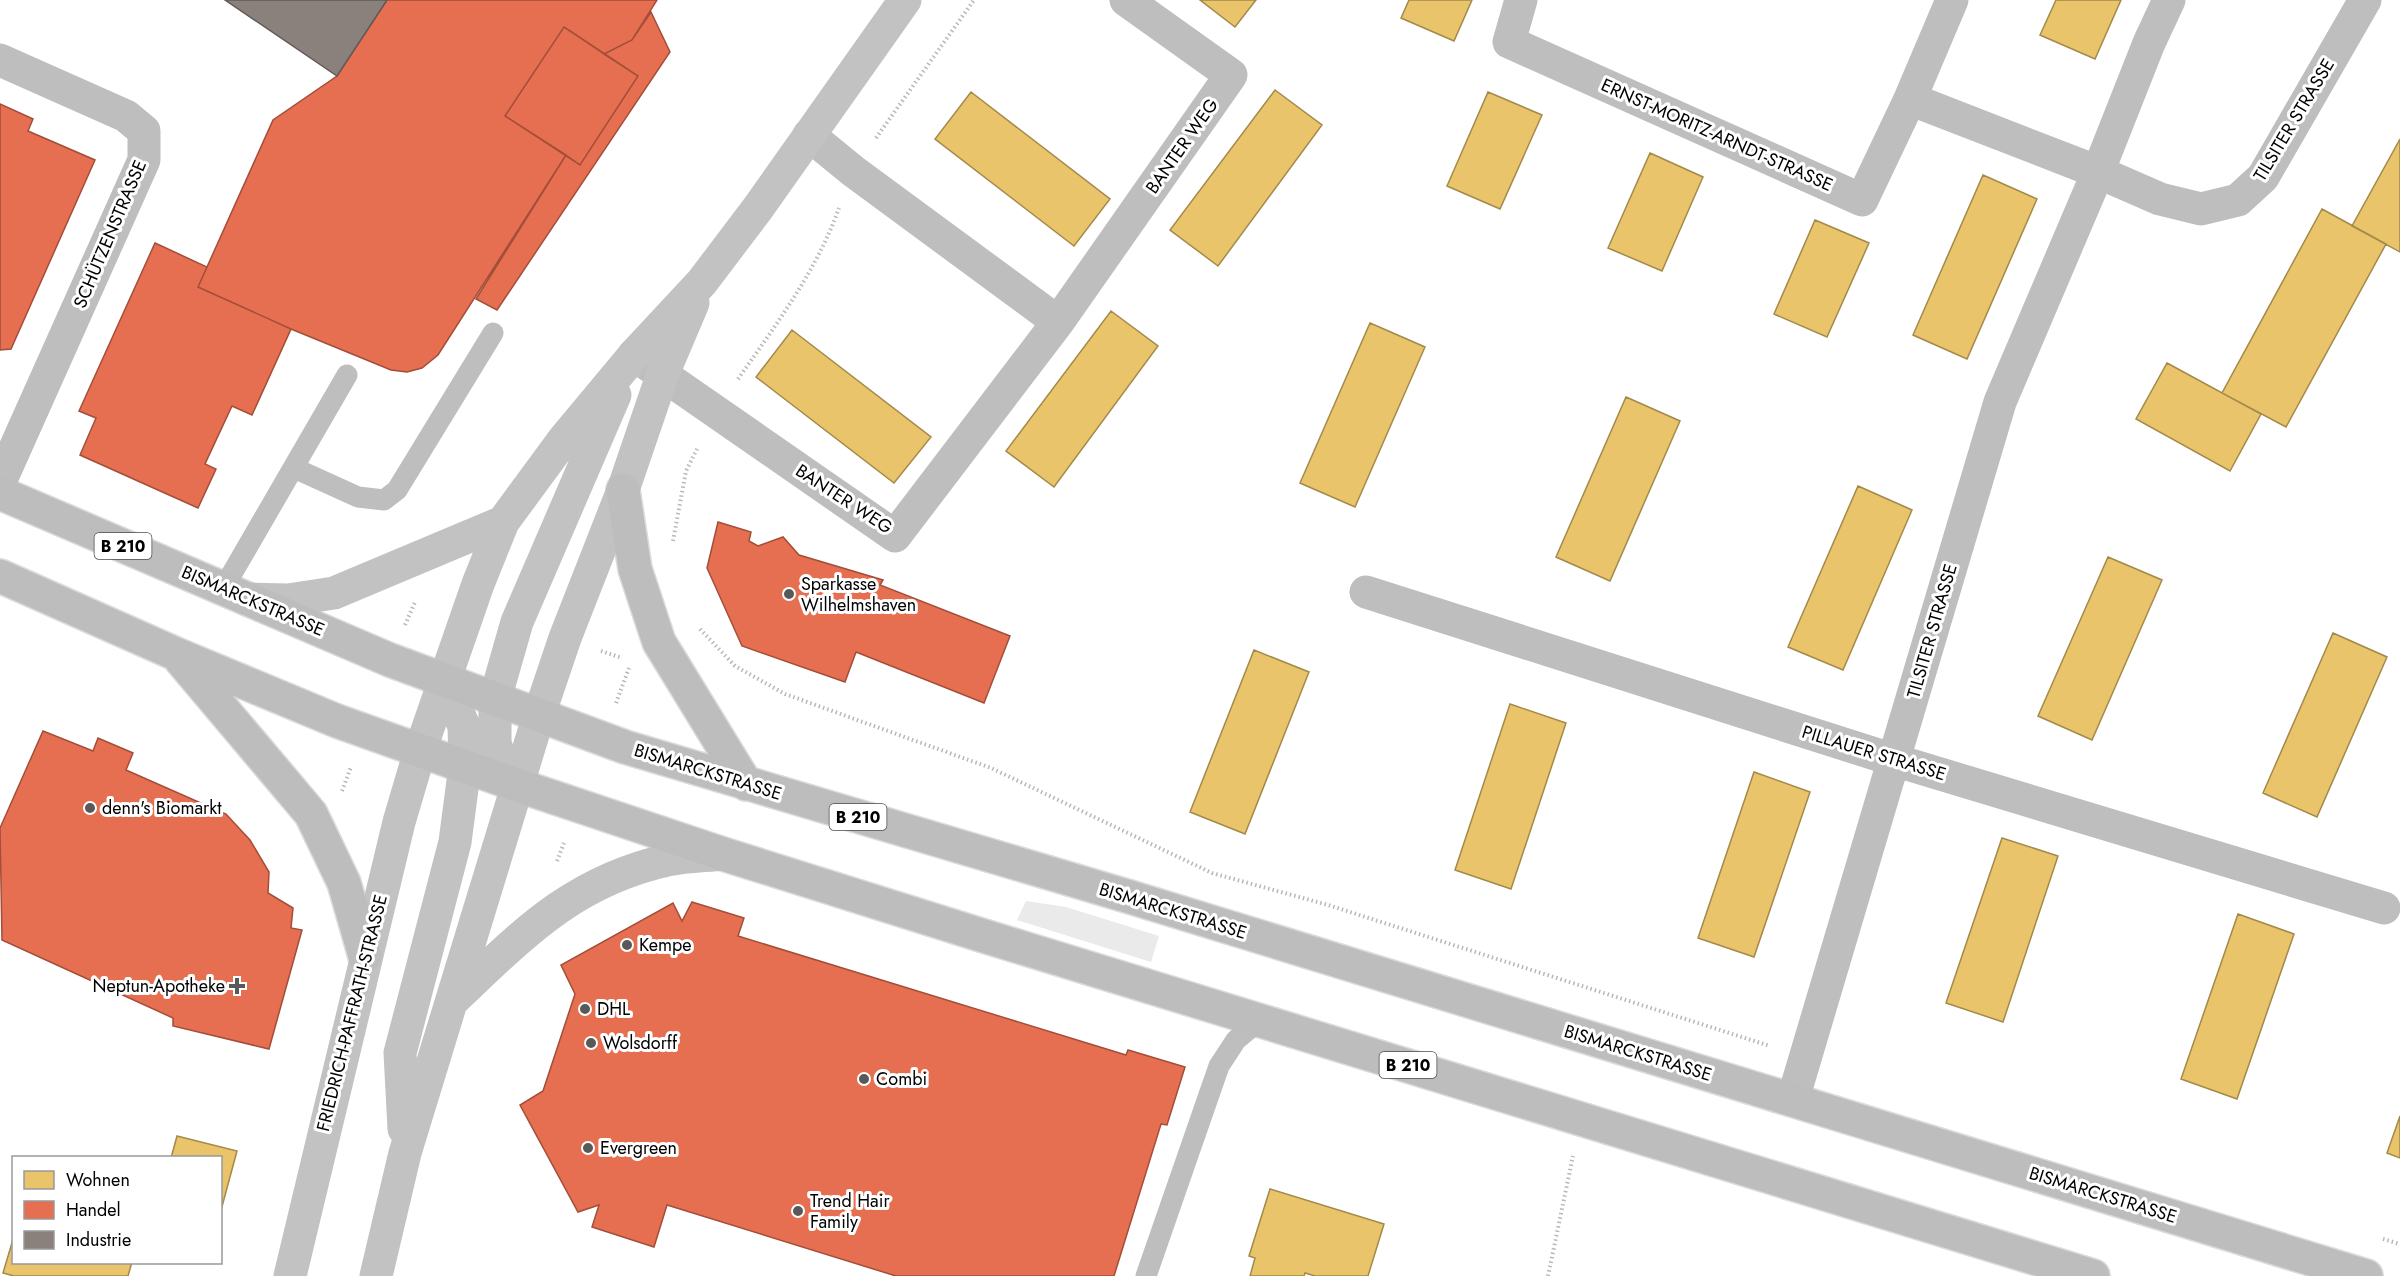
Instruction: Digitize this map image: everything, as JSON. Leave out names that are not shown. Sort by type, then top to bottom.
[{"type":"main road","points":[[420,751],[503,522],[564,439],[634,355],[702,282],[904,0]]},
{"type":"main road","points":[[376,1276],[405,1153],[539,716],[565,638],[623,490],[662,375],[702,282]]},
{"type":"main road","points":[[517,785],[502,764],[495,743],[495,699],[517,622],[567,501],[634,355]]},
{"type":"main road","points":[[623,490],[635,569],[659,642],[746,784]]},
{"type":"main road","name":"BISMARCKSTRASSE","points":[[0,493],[444,681],[625,747],[1130,897],[2366,1276]]},
{"type":"main road","points":[[234,594],[288,600],[334,593],[503,522]]},
{"type":"main road","name":"B 210","points":[[0,576],[176,654],[337,721],[517,785],[723,854],[2093,1276]]},
{"type":"main road","points":[[176,654],[311,814],[344,883],[365,956]]},
{"type":"main road","points":[[405,1153],[400,1053],[455,842],[465,766],[464,726],[444,681]]},
{"type":"main road","name":"FRIEDRICH-PAFFRATH-STRASSE","points":[[290,1276],[365,956],[399,822],[420,751]]},
{"type":"main road","points":[[451,1002],[518,938],[571,897],[614,876],[669,860],[723,854]]},
{"type":"street","name":"BANTER WEG","points":[[634,355],[895,536],[1058,322],[1231,75],[1126,0]]},
{"type":"street","name":"ERNST-MORITZ-ARNDT-STRASSE","points":[[1521,0],[1509,42],[1862,200],[1910,99],[1952,0]]},
{"type":"street","name":"TILSITER STRASSE","points":[[1793,1099],[2000,402],[2169,0]]},
{"type":"street","name":"TILSITER STRASSE","points":[[2098,172],[2160,200],[2201,209],[2238,200],[2264,177],[2365,0]]},
{"type":"street","name":"SCHÜTZENSTRASSE","points":[[0,60],[126,116],[144,131],[146,144],[144,160],[0,482]]},
{"type":"street","points":[[1910,99],[2098,172]]},
{"type":"street","points":[[809,135],[853,171],[1058,322]]},
{"type":"street","name":"PILLAUER STRASSE","points":[[1366,592],[1894,760],[2384,908]]},
{"type":"lane","points":[[294,468],[358,497],[384,500],[397,490],[493,333]]},
{"type":"lane","points":[[234,594],[294,468],[347,375]]},
{"type":"lane","points":[[1146,1276],[1219,1066],[1236,1040],[1260,1020]]},
{"type":"path","points":[[674,547],[686,471],[715,412],[781,317],[827,242],[853,171],[974,0]]},
{"type":"path","points":[[693,622],[735,666],[785,694],[991,768],[1212,873],[1328,905],[1804,1057]]},
{"type":"path","points":[[1548,1276],[1581,1118]]},
{"type":"path","points":[[2378,1237],[2400,1244]]},
{"type":"shaded area","points":[[1026,901],[1066,907],[1159,936],[1151,962],[1017,920]]},
{"type":"building: Wohnen","points":[[1200,0],[1256,0],[1235,27]]},
{"type":"building: Wohnen","points":[[1409,0],[1472,0],[1454,41],[1401,18]]},
{"type":"building: Wohnen","points":[[2056,0],[2121,0],[2095,59],[2040,35]]},
{"type":"building: Wohnen","points":[[1275,90],[1322,125],[1218,266],[1170,230]]},
{"type":"building: Wohnen","points":[[971,92],[1110,199],[1074,246],[935,139]]},
{"type":"building: Wohnen","points":[[1488,92],[1542,115],[1500,209],[1447,186]]},
{"type":"building: Wohnen","points":[[2400,139],[2400,252],[2352,226]]},
{"type":"building: Wohnen","points":[[1650,153],[1703,177],[1662,271],[1608,248]]},
{"type":"building: Wohnen","points":[[1983,175],[2037,199],[1967,359],[1913,335]]},
{"type":"building: Wohnen","points":[[2322,209],[2386,244],[2286,427],[2222,393]]},
{"type":"building: Wohnen","points":[[1815,220],[1869,243],[1827,337],[1774,314]]},
{"type":"building: Wohnen","points":[[1111,311],[1158,346],[1054,487],[1006,451]]},
{"type":"building: Wohnen","points":[[1370,323],[1425,347],[1355,507],[1300,483]]},
{"type":"building: Wohnen","points":[[792,330],[931,437],[894,483],[756,377]]},
{"type":"building: Wohnen","points":[[2167,363],[2261,414],[2230,471],[2136,419]]},
{"type":"building: Wohnen","points":[[1626,397],[1680,421],[1610,581],[1556,557]]},
{"type":"building: Wohnen","points":[[1858,486],[1912,510],[1843,670],[1788,647]]},
{"type":"building: Wohnen","points":[[2108,557],[2162,580],[2092,740],[2038,716]]},
{"type":"building: Wohnen","points":[[2333,633],[2387,657],[2317,817],[2263,793]]},
{"type":"building: Wohnen","points":[[1254,650],[1309,672],[1245,834],[1190,812]]},
{"type":"building: Wohnen","points":[[1510,704],[1566,723],[1511,889],[1455,870]]},
{"type":"building: Wohnen","points":[[1754,772],[1810,792],[1754,957],[1698,938]]},
{"type":"building: Wohnen","points":[[2002,838],[2058,856],[2003,1022],[1946,1003]]},
{"type":"building: Wohnen","points":[[2238,914],[2294,934],[2237,1099],[2181,1079]]},
{"type":"building: Wohnen","points":[[2400,1116],[2400,1158],[2387,1153]]},
{"type":"building: Wohnen","points":[[177,1136],[237,1151],[222,1207],[222,1156],[172,1156]]},
{"type":"building: Wohnen","points":[[1270,1189],[1384,1224],[1368,1276],[1315,1276],[1305,1273],[1304,1276],[1250,1276],[1255,1258],[1249,1256]]},
{"type":"building: Wohnen","points":[[12,1243],[12,1264],[131,1264],[128,1276],[14,1276],[3,1273]]},
{"type":"building: Handel","points":[[387,0],[657,0],[632,40],[604,54],[564,27],[505,116],[566,155],[438,355],[422,368],[407,372],[391,370],[291,329],[198,287],[273,120],[337,76]]},
{"type":"building: Handel","points":[[651,12],[670,52],[497,310],[476,299],[566,155],[580,165],[638,76],[604,54],[632,40]]},
{"type":"building: Handel","points":[[564,27],[638,76],[580,165],[505,116]]},
{"type":"building: Handel","points":[[0,104],[33,119],[28,131],[95,160],[11,349],[0,350]]},
{"type":"building: Handel","points":[[155,243],[207,267],[198,287],[291,329],[252,415],[232,406],[205,464],[216,469],[198,508],[80,455],[96,418],[79,411]]},
{"type":"building: Handel","points":[[718,522],[751,532],[749,541],[758,546],[783,537],[799,555],[883,580],[880,585],[1010,636],[984,703],[856,652],[845,682],[742,646],[707,568]]},
{"type":"building: Handel","points":[[43,731],[93,751],[98,738],[133,753],[126,770],[226,814],[250,840],[269,872],[268,893],[293,908],[291,928],[302,930],[269,1049],[173,1026],[173,1018],[2,940],[0,828]]},
{"type":"building: Handel","name":"Combi","points":[[692,902],[744,918],[738,936],[1126,1055],[1128,1050],[1185,1067],[1167,1125],[1161,1124],[1114,1276],[896,1276],[667,1205],[654,1247],[592,1227],[599,1205],[578,1212],[520,1105],[543,1091],[575,994],[561,965],[673,903],[682,921]]},
{"type":"building: Industrie","points":[[225,0],[387,0],[337,76]]},
{"type":"place","name":"Sparkasse Wilhelmshaven","points":[[789,594]]},
{"type":"place","name":"denn's Biomarkt","points":[[90,808]]},
{"type":"place","name":"Kempe","points":[[627,945]]},
{"type":"place","name":"Neptun-Apotheke","points":[[237,986]]},
{"type":"place","name":"DHL","points":[[585,1009]]},
{"type":"place","name":"Wolsdorff","points":[[591,1043]]},
{"type":"place","name":"Combi","points":[[864,1079]]},
{"type":"place","name":"Evergreen","points":[[588,1148]]},
{"type":"place","name":"Trend Hair Family","points":[[798,1211]]}]
